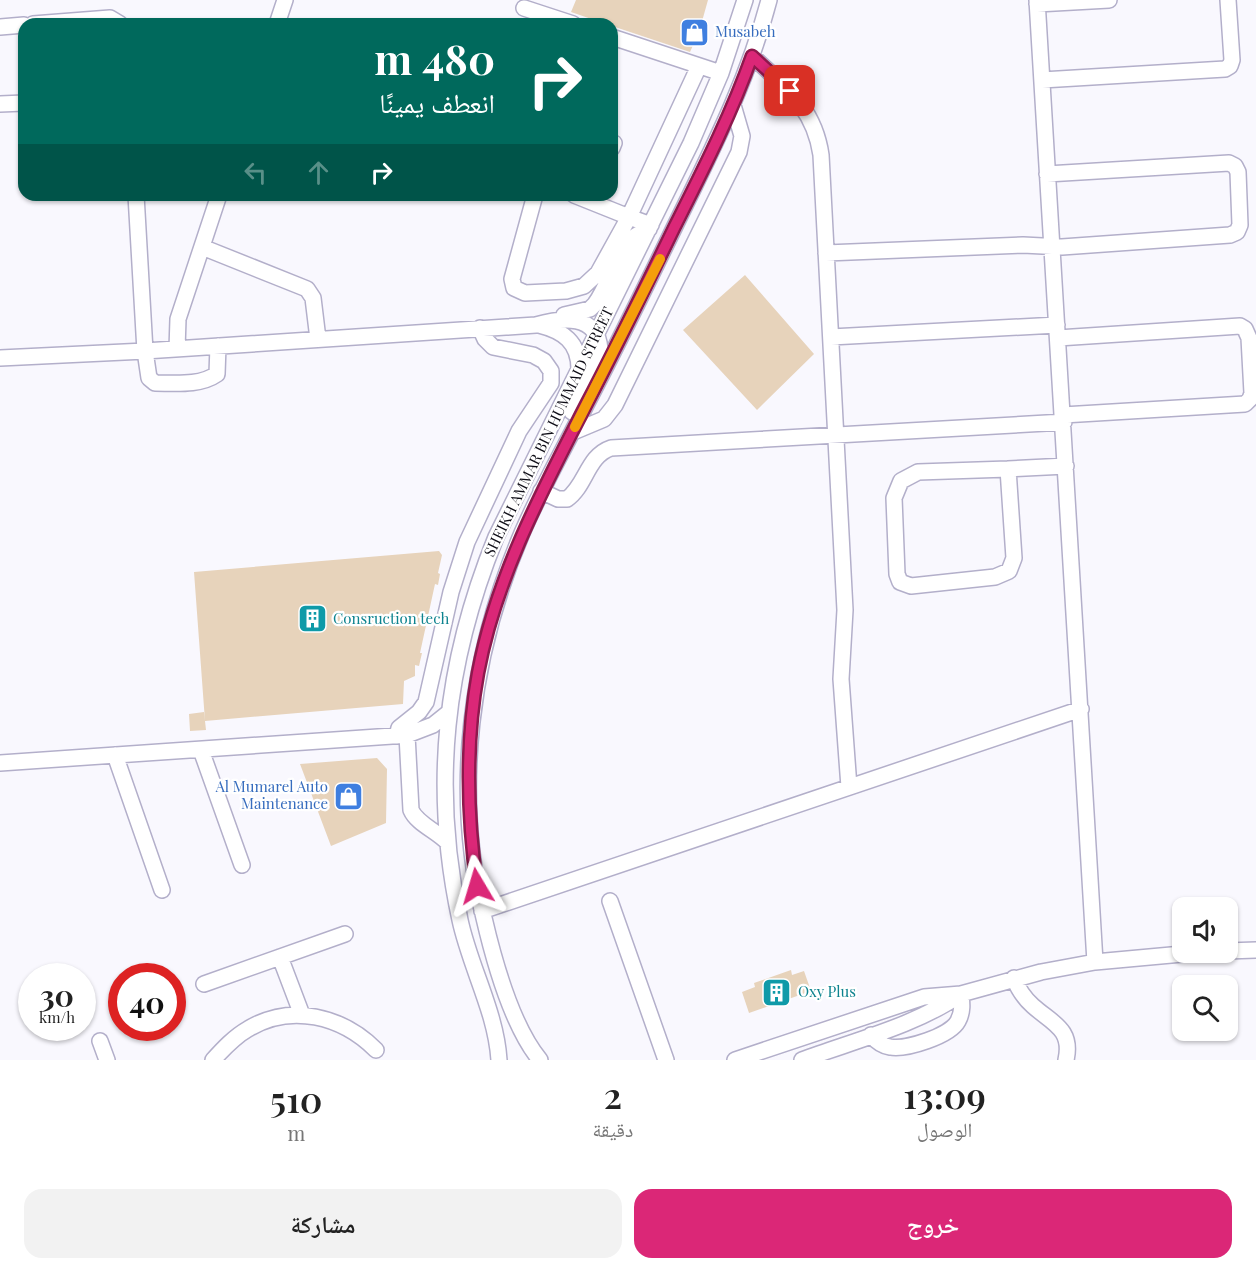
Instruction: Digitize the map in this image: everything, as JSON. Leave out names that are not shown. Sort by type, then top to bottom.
[{"type":"street","points":[[279,18],[285,0]]},
{"type":"street","name":"SHEIKH AMMAR BIN HUMMAID STREET","points":[[499,1060],[494,1028],[460,923],[448,843],[445,778],[448,713],[460,647],[484,566],[511,504],[702,120],[721,73],[745,0]]},
{"type":"street","name":"SHEIKH AMMAR BIN HUMMAID STREET","points":[[540,1060],[518,1025],[489,937],[482,911],[472,842],[469,785],[470,738],[483,650],[521,536],[734,105],[769,0]]},
{"type":"street","points":[[1095,962],[1064,418],[1037,2],[1109,0]]},
{"type":"street","points":[[1042,80],[1225,69],[1230,66],[1232,60],[1228,0]]},
{"type":"street","points":[[524,8],[555,18]]},
{"type":"street","points":[[0,27],[18,26]]},
{"type":"street","points":[[618,39],[721,73]]},
{"type":"street","points":[[752,56],[798,100],[812,120],[821,154],[845,610],[841,693],[849,787]]},
{"type":"street","points":[[533,201],[512,279],[514,288],[521,292],[566,291],[584,286],[598,273],[629,217],[699,66]]},
{"type":"street","points":[[0,104],[18,103]]},
{"type":"street","points":[[573,432],[598,422],[612,411],[741,147],[742,136],[734,105]]},
{"type":"street","points":[[826,253],[1023,245],[1052,248],[1234,234],[1240,225],[1238,175],[1235,166],[1226,162],[1047,174]]},
{"type":"street","points":[[136,201],[145,351],[149,378],[155,383],[209,380],[217,374],[218,346]]},
{"type":"street","points":[[177,349],[178,319],[217,201]]},
{"type":"street","points":[[597,201],[650,227]]},
{"type":"street","points":[[675,227],[708,215]]},
{"type":"street","points":[[536,325],[552,318],[590,309],[602,294],[627,243],[650,227]]},
{"type":"street","points":[[202,247],[308,289],[314,298],[318,339]]},
{"type":"street","points":[[0,358],[177,349],[536,325],[571,320],[585,324],[596,334],[600,344],[599,355],[554,448],[553,470]]},
{"type":"street","points":[[536,325],[556,330],[570,339],[577,353],[579,369]]},
{"type":"street","points":[[542,491],[558,499],[567,499],[574,493],[597,457],[611,448],[836,435],[1245,404],[1251,396],[1248,331],[1240,326],[831,337]]},
{"type":"street","points":[[448,843],[435,830],[416,819],[411,810],[402,735],[399,728],[419,712],[426,702],[444,617],[459,567],[478,518],[519,431],[551,382],[548,366],[539,357],[493,347],[485,339],[480,328]]},
{"type":"street","points":[[519,431],[530,431],[554,421]]},
{"type":"street","points":[[1008,469],[1014,558],[1009,572],[995,577],[911,586],[900,582],[897,574],[894,498],[901,481],[918,472],[1066,466]]},
{"type":"street","points":[[482,911],[1081,709]]},
{"type":"street","points":[[0,764],[402,735],[433,725],[448,713]]},
{"type":"street","points":[[201,750],[242,866]]},
{"type":"street","points":[[115,755],[162,890]]},
{"type":"street","points":[[610,901],[666,1060]]},
{"type":"street","points":[[204,984],[345,934]]},
{"type":"street","points":[[1238,951],[1256,950]]},
{"type":"street","points":[[735,1060],[924,997],[961,994],[1014,978],[1095,962],[1172,955]]},
{"type":"street","points":[[280,957],[302,1015]]},
{"type":"street","points":[[1014,978],[1026,1000],[1059,1027],[1063,1033],[1067,1047],[1066,1060]]},
{"type":"street","points":[[802,1060],[928,1013],[961,994]]},
{"type":"street","points":[[871,1035],[880,1044],[898,1048],[944,1034],[954,1026],[961,1015],[961,994]]},
{"type":"street","points":[[213,1060],[237,1036],[257,1024],[279,1017],[302,1015],[325,1019],[346,1028],[376,1050]]},
{"type":"street","points":[[100,1041],[107,1060]]},
{"type":"building","points":[[576,0],[708,0],[699,32],[690,52],[618,28],[618,18],[588,18],[571,12]]},
{"type":"building","points":[[745,275],[814,354],[757,410],[683,330]]},
{"type":"building","name":"Consruction tech","points":[[439,551],[442,555],[438,573],[440,574],[438,585],[435,584],[419,666],[415,665],[415,676],[404,681],[403,704],[205,721],[194,572]]},
{"type":"building","points":[[204,712],[206,730],[190,731],[189,714]]},
{"type":"building","name":"Al Mumarel Auto Maintenance","points":[[377,758],[387,769],[386,823],[331,846],[300,764]]},
{"type":"building","name":"Oxy Plus","points":[[791,970],[792,975],[804,971],[811,991],[749,1013],[742,992],[755,987],[754,983]]},
{"type":"slow traffic","points":[[575,427],[660,259]]},
{"type":"place","name":"Musabeh","points":[[694,32]]},
{"type":"place","name":"Consruction tech","points":[[312,619]]},
{"type":"place","name":"Al Mumarel Auto Maintenance","points":[[349,796]]},
{"type":"place","name":"Oxy Plus","points":[[777,992]]},
{"type":"route","points":[[477,886],[469,785],[472,715],[489,628],[521,536],[712,152],[734,105],[752,56],[790,91]]}]
